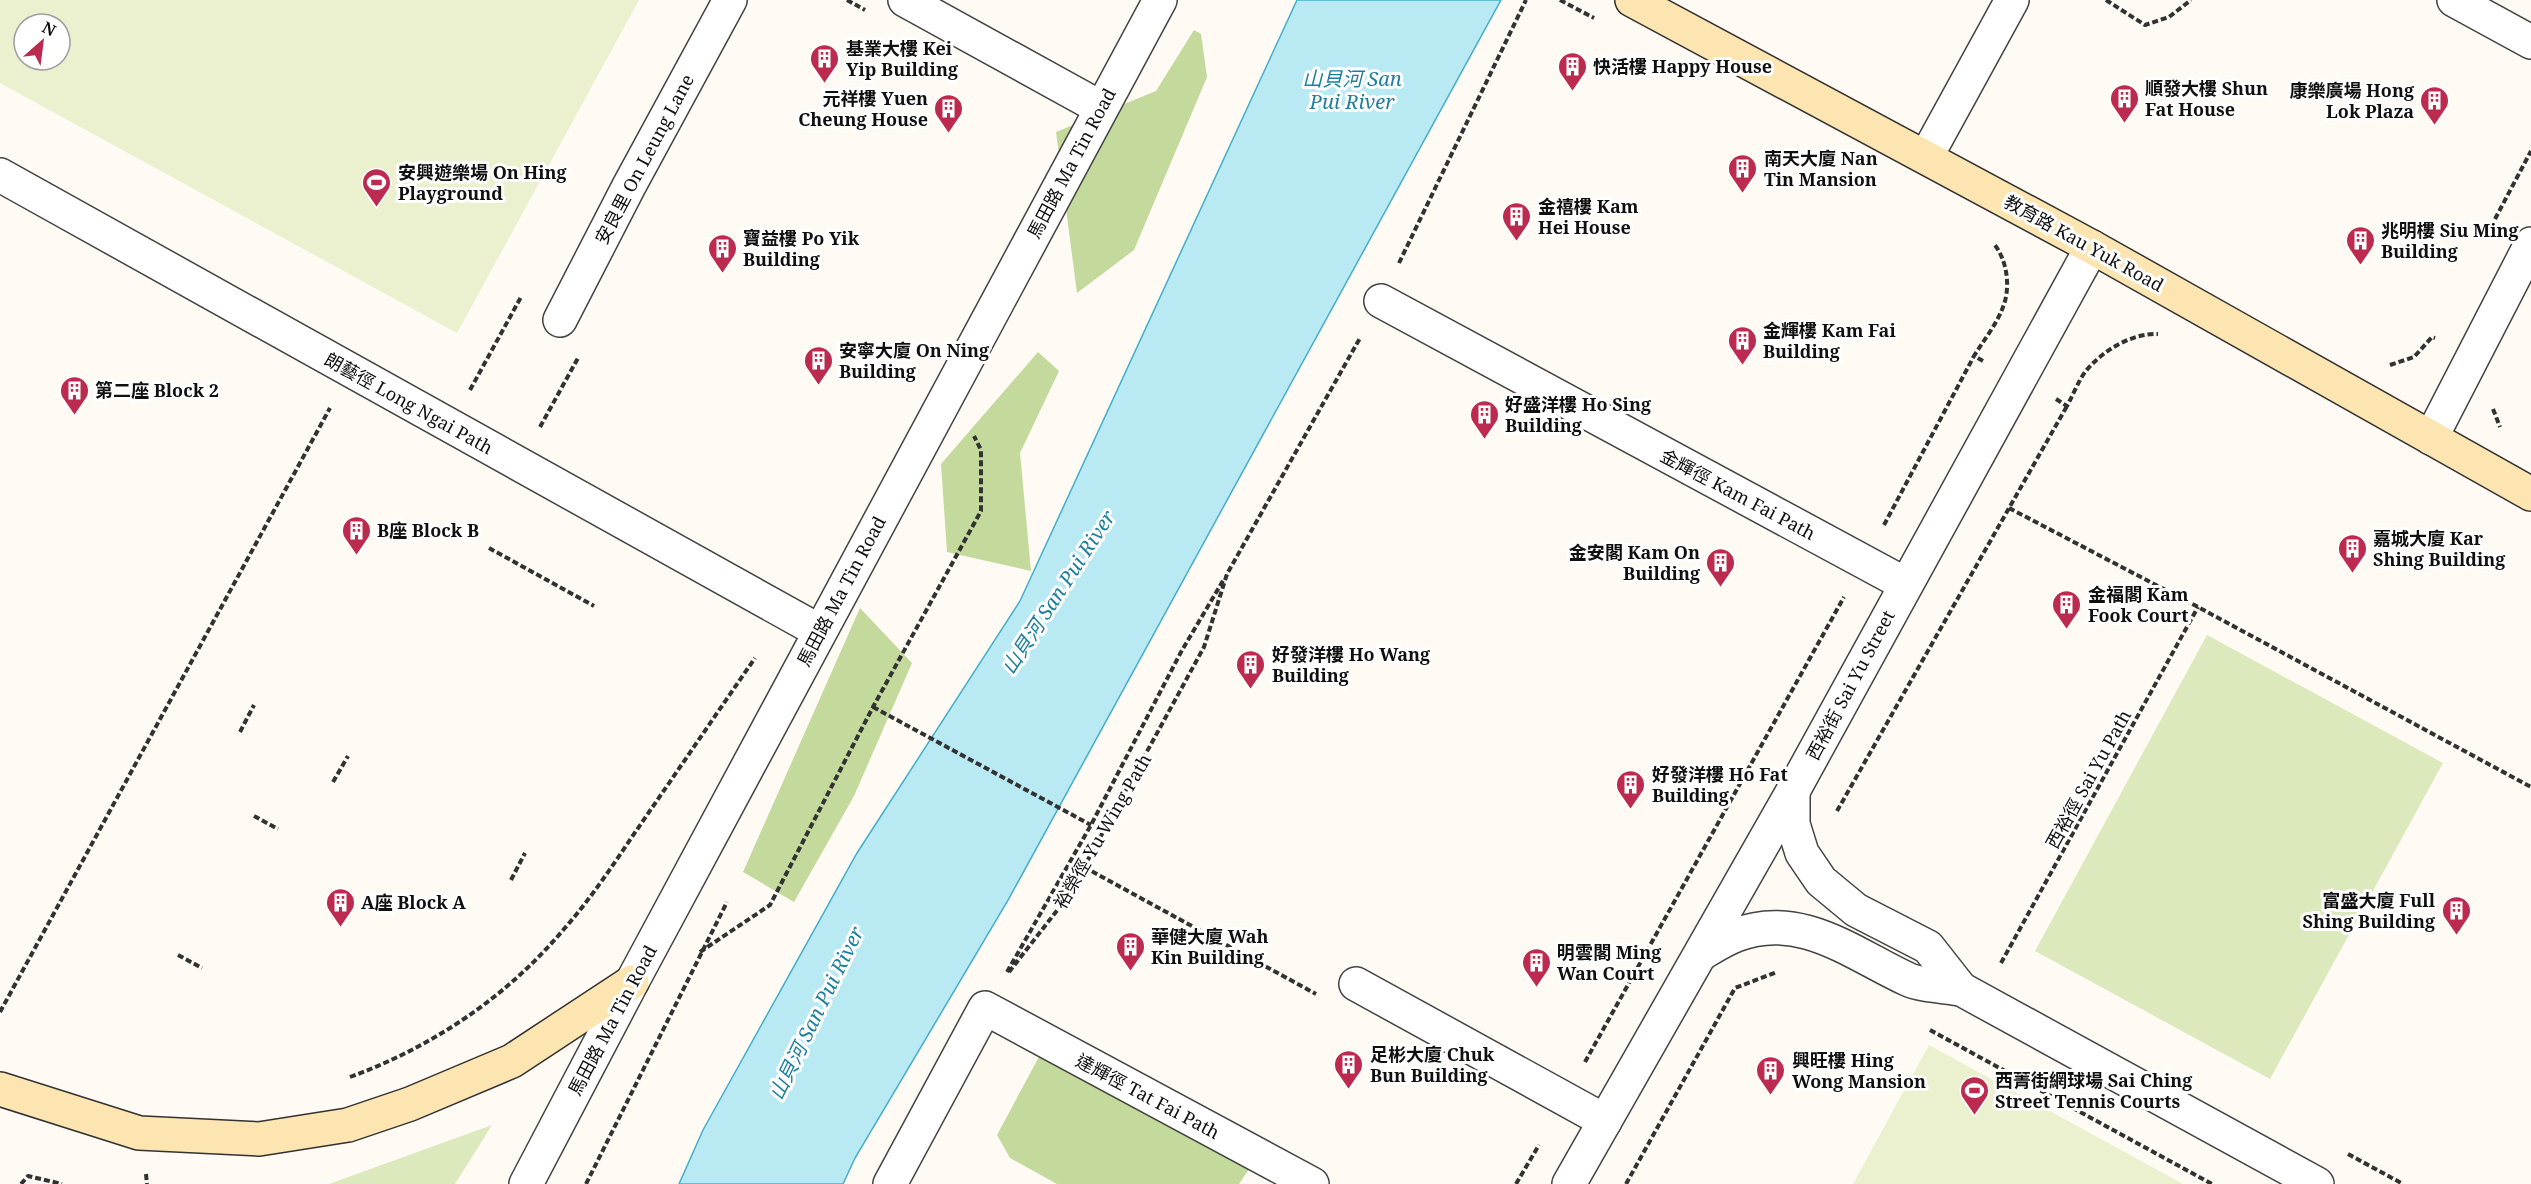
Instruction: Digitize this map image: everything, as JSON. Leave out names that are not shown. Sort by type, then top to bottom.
[{"type":"street","name":"安良里 On Leung Lane","points":[[560,320],[629,186],[730,0]]},
{"type":"street","points":[[905,0],[1101,108]]},
{"type":"street","name":"馬田路 Ma Tin Road","points":[[526,1184],[819,632],[1160,0]]},
{"type":"street","name":"教育路 Kau Yuk Road","points":[[1632,0],[2092,247],[2531,494]]},
{"type":"street","points":[[1926,157],[2012,0]]},
{"type":"street","points":[[2454,0],[2531,42]]},
{"type":"street","name":"朗藝徑 Long Ngai Path","points":[[0,175],[819,632]]},
{"type":"street","points":[[2431,438],[2470,358],[2531,244]]},
{"type":"street","name":"西裕街 Sai Yu Street","points":[[1569,1184],[1704,952],[2092,247]]},
{"type":"street","name":"金輝徑 Kam Fai Path","points":[[1381,301],[1905,584]]},
{"type":"street","points":[[1793,791],[1793,824],[1802,853],[1821,881],[1856,910],[1928,947],[1961,989]]},
{"type":"street","points":[[1704,952],[1737,934],[1770,927],[1806,930],[1844,945],[1909,981],[1961,989],[2299,1180]]},
{"type":"street","points":[[0,1089],[139,1133],[259,1140],[348,1125],[410,1104],[512,1061],[632,982]]},
{"type":"street","points":[[1356,984],[1605,1121]]},
{"type":"street","points":[[890,1184],[992,996]]},
{"type":"street","name":"達輝徑 Tat Fai Path","points":[[992,996],[1312,1184]]},
{"type":"path","name":"裕榮徑 Yu Wing Path","points":[[992,996],[1066,899],[1204,647],[1227,574],[1381,301],[1526,0]]},
{"type":"path","points":[[2106,0],[2145,25],[2169,17],[2191,0]]},
{"type":"path","points":[[1585,1063],[1864,561],[1974,356]]},
{"type":"path","points":[[0,1012],[351,370]]},
{"type":"path","points":[[1836,813],[2067,406]]},
{"type":"path","points":[[700,953],[770,905],[873,707],[981,511],[981,450],[973,432]]},
{"type":"path","points":[[2009,508],[2531,787]]},
{"type":"path","points":[[489,548],[594,606]]},
{"type":"path","points":[[992,996],[1091,825],[1181,652],[1227,574]]},
{"type":"path","name":"西裕徑 Sai Yu Path","points":[[2000,964],[2198,607]]},
{"type":"path","points":[[344,1078],[415,1048],[457,1024],[496,996],[531,965],[564,930],[594,892],[786,613]]},
{"type":"path","points":[[240,732],[254,705]]},
{"type":"path","points":[[873,707],[1091,825]]},
{"type":"path","points":[[333,782],[348,756]]},
{"type":"path","points":[[254,816],[278,829]]},
{"type":"path","points":[[511,880],[525,853]]},
{"type":"path","points":[[178,955],[202,968]]},
{"type":"path","points":[[1626,1184],[1735,988],[1786,969]]},
{"type":"path","points":[[1923,1026],[2212,1184]]},
{"type":"path","points":[[1516,1184],[1543,1139]]},
{"type":"path","points":[[21,1184],[28,1176],[62,1184]]},
{"type":"green space","name":"安興遊樂場 On Hing Playground","points":[[0,0],[639,0],[457,333],[0,83]]},
{"type":"green space","points":[[1194,30],[1201,34],[1207,77],[1134,250],[1077,293],[1056,132],[1156,91]]},
{"type":"green space","points":[[1038,352],[1059,371],[1020,453],[1031,571],[947,552],[941,464]]},
{"type":"green space","points":[[860,608],[912,663],[854,796],[794,902],[743,872]]},
{"type":"green space","points":[[2207,635],[2443,763],[2270,1079],[2035,951]]},
{"type":"green space","points":[[1055,1027],[1268,1141],[1239,1184],[1057,1184],[1010,1158],[997,1135]]},
{"type":"green space","name":"西菁街網球場 Sai Ching Street Tennis Courts","points":[[1929,1045],[2183,1184],[1853,1184]]},
{"type":"green space","points":[[492,1125],[455,1184],[329,1184]]},
{"type":"water","name":"山貝河 San Pui River","points":[[1297,0],[1501,0],[1007,902],[855,1158],[843,1184],[679,1184],[703,1130],[857,853],[1020,601]]},
{"type":"place","name":"基業大樓 Kei Yip Building","points":[[825,84]]},
{"type":"place","name":"快活樓 Happy House","points":[[1572,92]]},
{"type":"place","name":"順發大樓 Shun Fat House","points":[[2124,124]]},
{"type":"place","name":"康樂廣場 Hong Lok Plaza","points":[[2435,126]]},
{"type":"place","name":"元祥樓 Yuen Cheung House","points":[[949,134]]},
{"type":"place","name":"南天大廈 Nan Tin Mansion","points":[[1743,194]]},
{"type":"place","name":"安興遊樂場 On Hing Playground","points":[[377,208]]},
{"type":"place","name":"金禧樓 Kam Hei House","points":[[1517,242]]},
{"type":"place","name":"兆明樓 Siu Ming Building","points":[[2360,266]]},
{"type":"place","name":"寶益樓 Po Yik Building","points":[[722,274]]},
{"type":"place","name":"金輝樓 Kam Fai Building","points":[[1742,366]]},
{"type":"place","name":"安寧大廈 On Ning Building","points":[[818,386]]},
{"type":"place","name":"第二座 Block 2","points":[[74,416]]},
{"type":"place","name":"好盛洋樓 Ho Sing Building","points":[[1484,440]]},
{"type":"place","name":"B座 Block B","points":[[356,556]]},
{"type":"place","name":"嘉城大廈 Kar Shing Building","points":[[2352,574]]},
{"type":"place","name":"金安閣 Kam On Building","points":[[1721,588]]},
{"type":"place","name":"金福閣 Kam Fook Court","points":[[2067,630]]},
{"type":"place","name":"好發洋樓 Ho Wang Building","points":[[1251,690]]},
{"type":"place","name":"好發洋樓 Ho Fat Building","points":[[1631,810]]},
{"type":"place","name":"A座 Block A","points":[[340,928]]},
{"type":"place","name":"富盛大廈 Full Shing Building","points":[[2456,936]]},
{"type":"place","name":"華健大廈 Wah Kin Building","points":[[1130,972]]},
{"type":"place","name":"明雲閣 Ming Wan Court","points":[[1536,988]]},
{"type":"place","name":"足彬大廈 Chuk Bun Building","points":[[1349,1090]]},
{"type":"place","name":"興旺樓 Hing Wong Mansion","points":[[1771,1096]]},
{"type":"place","name":"西菁街網球場 Sai Ching Street Tennis Courts","points":[[1974,1116]]}]
